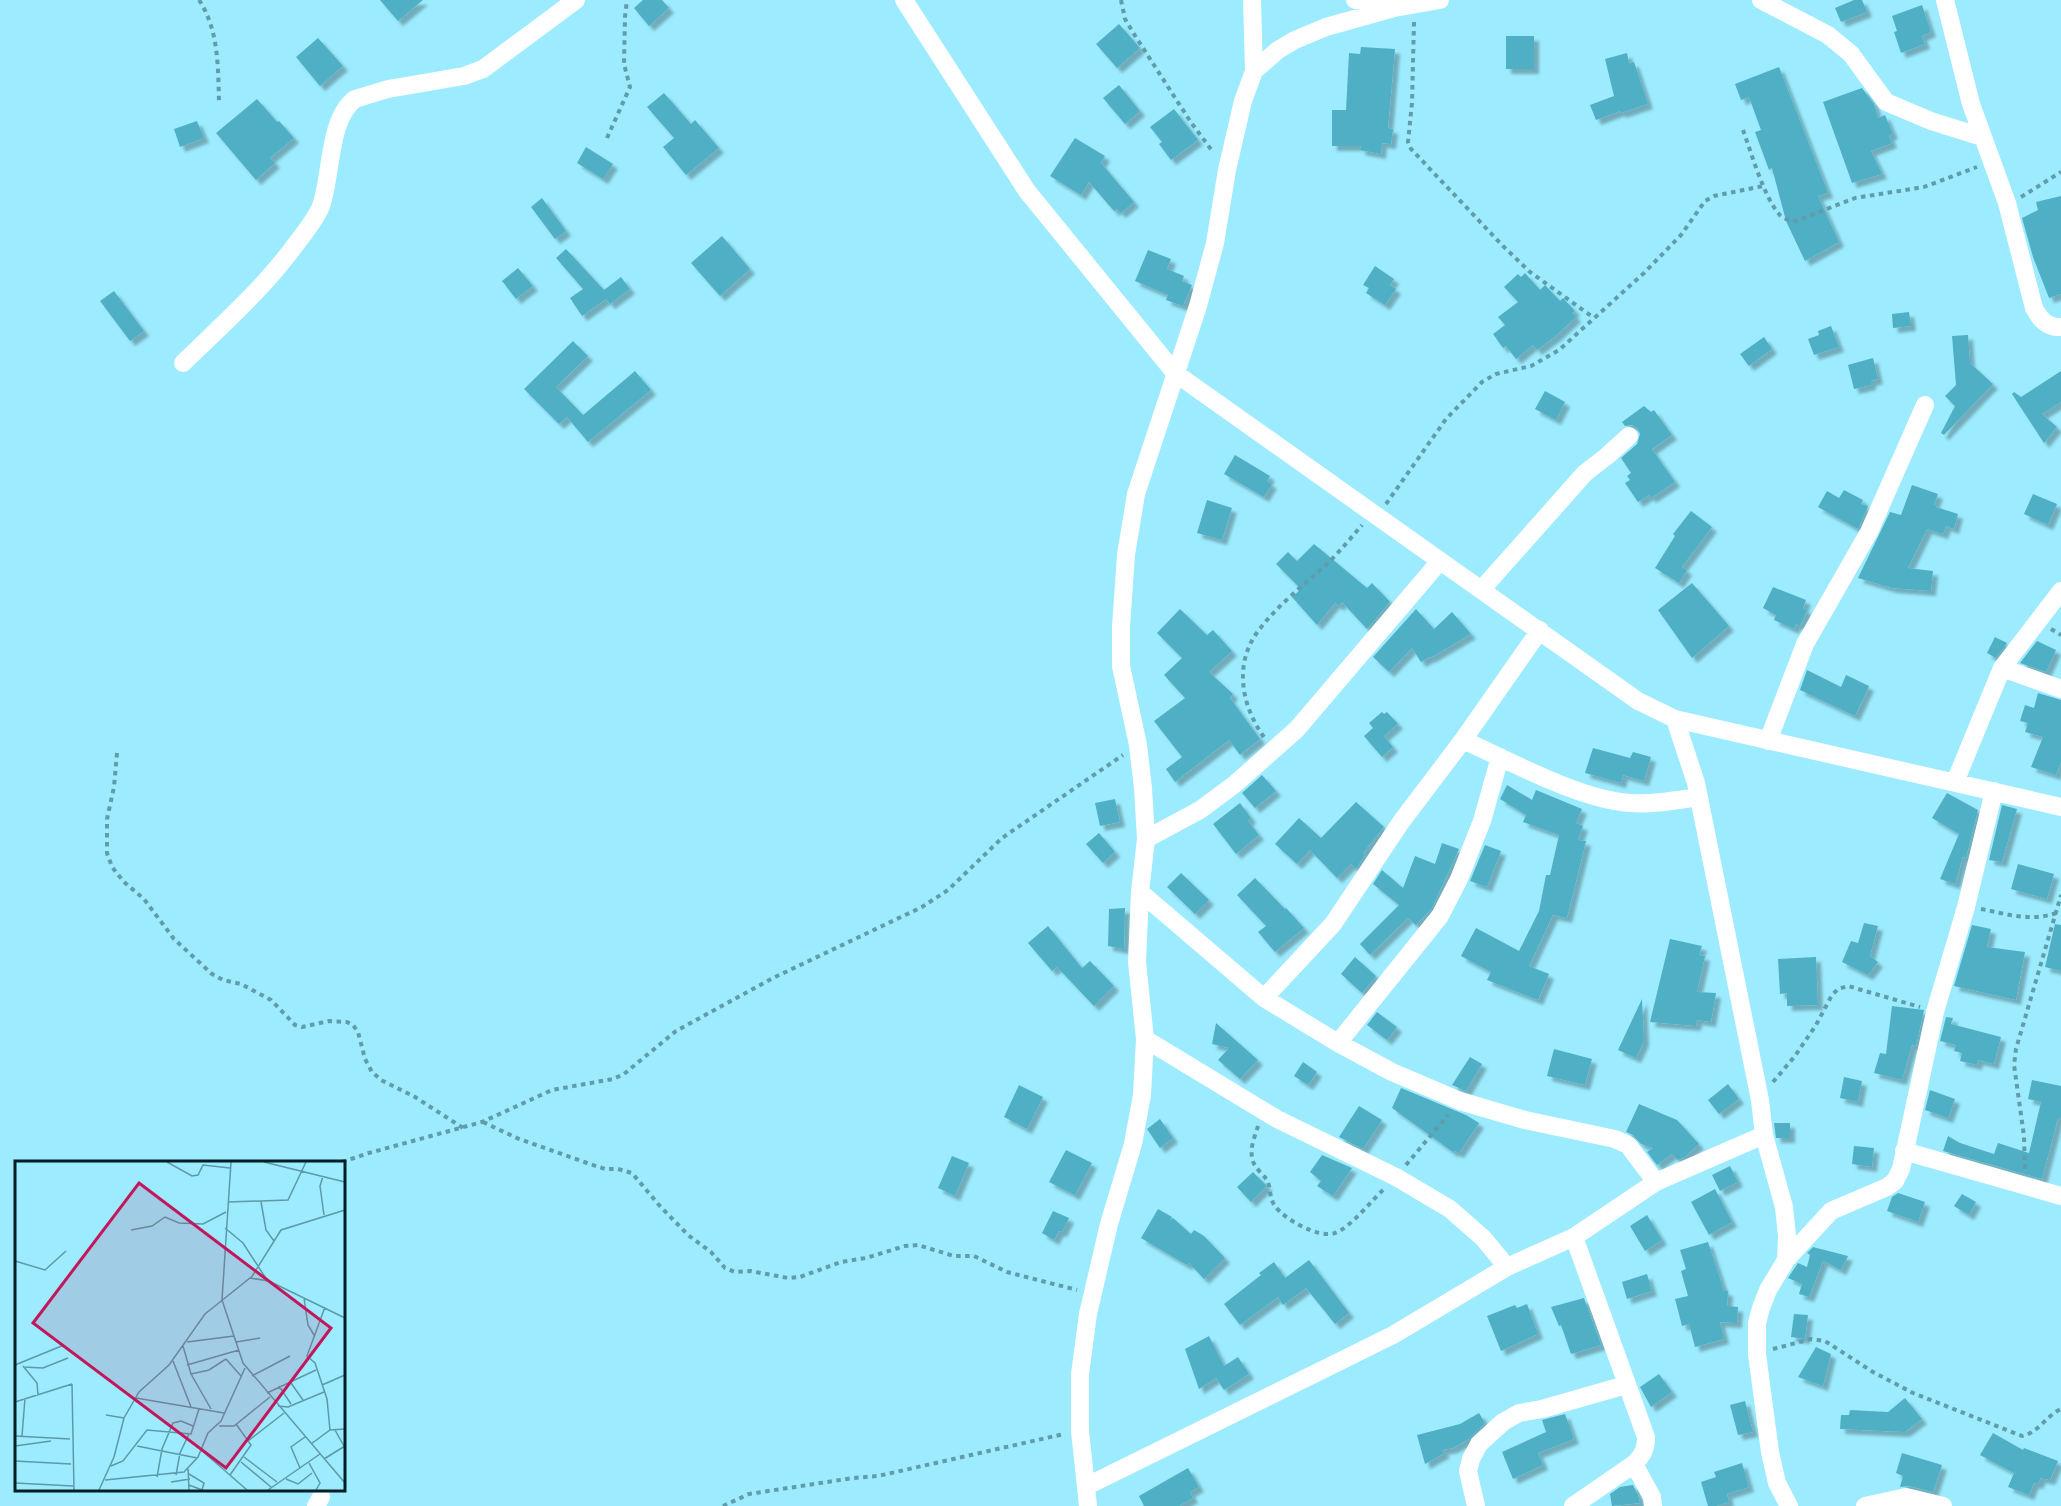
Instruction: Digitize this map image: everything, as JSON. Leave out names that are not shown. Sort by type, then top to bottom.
[{"type":"street","points":[[183,363],[279,268],[307,230],[321,206],[337,126],[351,102],[388,89],[464,76],[483,69],[576,0]]},
{"type":"street","points":[[904,0],[1027,191],[1175,373],[1638,700],[1675,719],[2061,807]]},
{"type":"street","points":[[1088,1506],[1080,1431],[1080,1374],[1092,1294],[1109,1224],[1133,1144],[1142,1095],[1145,1039],[1137,962],[1140,892],[1146,839],[1138,745],[1121,666],[1126,555],[1136,494],[1201,296],[1215,243],[1227,170],[1243,101],[1254,71],[1252,0]]},
{"type":"street","points":[[1355,0],[1394,8]]},
{"type":"street","points":[[1254,71],[1278,50],[1326,27],[1415,3],[1440,0]]},
{"type":"street","points":[[1761,0],[1828,35],[1851,54],[1886,102],[1931,121],[1982,137]]},
{"type":"street","points":[[1944,0],[1971,104],[2007,203],[2034,308],[2039,318],[2049,326],[2061,327]]},
{"type":"street","points":[[1768,741],[1805,644],[1869,532],[1925,405]]},
{"type":"street","points":[[1482,589],[1584,473],[1629,436]]},
{"type":"street","points":[[1146,839],[1200,810],[1235,784],[1297,729],[1440,561]]},
{"type":"street","points":[[1955,782],[2002,668],[2061,591]]},
{"type":"street","points":[[1264,998],[1333,924],[1401,822],[1463,740],[1540,630]]},
{"type":"street","points":[[2002,668],[2061,689]]},
{"type":"street","points":[[1675,719],[1699,797],[1760,1100],[1764,1135],[1784,1207],[1786,1260]]},
{"type":"street","points":[[1463,740],[1571,788],[1605,800],[1632,804],[1699,797]]},
{"type":"street","points":[[1338,1043],[1440,916],[1459,879],[1482,821],[1500,757]]},
{"type":"street","points":[[1791,1506],[1777,1483],[1770,1452],[1756,1354],[1761,1308],[1768,1290],[1786,1260],[1831,1211],[1895,1181],[1901,1169],[1935,1012],[1966,907],[1994,791]]},
{"type":"street","points":[[1140,892],[1264,998],[1338,1043],[1392,1072],[1460,1101],[1525,1120],[1615,1139],[1628,1145],[1656,1182]]},
{"type":"street","points":[[1145,1039],[1262,1110],[1396,1177],[1450,1209],[1483,1238],[1507,1267]]},
{"type":"street","points":[[1087,1486],[1394,1335],[1507,1267],[1574,1237],[1656,1182],[1764,1135]]},
{"type":"street","points":[[1904,1151],[2061,1196]]},
{"type":"street","points":[[1573,1506],[1634,1464],[1642,1455],[1646,1437],[1574,1237]]},
{"type":"street","points":[[1476,1506],[1468,1472],[1471,1459],[1479,1444],[1503,1422],[1519,1413],[1542,1409],[1626,1385]]},
{"type":"street","points":[[1634,1464],[1652,1497],[1653,1506]]},
{"type":"street","points":[[1865,1506],[1906,1497],[1943,1506]]},
{"type":"path","points":[[199,0],[213,29],[218,65],[219,102]]},
{"type":"path","points":[[607,138],[630,87],[624,64],[627,0]]},
{"type":"path","points":[[1121,0],[1125,19],[1134,34],[1190,121],[1227,170]]},
{"type":"path","points":[[1415,3],[1412,103],[1408,142],[1411,149],[1523,265],[1594,318]]},
{"type":"path","points":[[1743,130],[1763,186],[1779,214],[1788,220],[1796,221],[1855,198],[1924,187],[1991,161]]},
{"type":"path","points":[[2007,203],[2025,195],[2061,172]]},
{"type":"path","points":[[1274,750],[1259,730],[1244,694],[1242,674],[1245,657],[1256,634],[1293,594],[1329,562],[1375,515],[1446,419],[1482,382],[1496,374],[1531,366],[1549,357],[1568,342],[1674,243],[1706,201],[1714,196],[1763,186]]},
{"type":"path","points":[[345,1161],[482,1122],[552,1090],[614,1080],[676,1031],[773,978],[922,907],[948,890],[1002,838],[1060,796],[1138,745]]},
{"type":"path","points":[[117,753],[114,787],[107,819],[107,854],[112,867],[124,882],[144,899],[174,939],[212,974],[223,980],[241,984],[271,1000],[295,1024],[302,1027],[329,1021],[347,1022],[353,1025],[372,1072],[381,1080],[415,1097],[463,1128]]},
{"type":"path","points":[[2025,1186],[2024,1136],[2014,1065],[2016,1049],[2061,896]]},
{"type":"path","points":[[1966,907],[2032,918],[2057,913]]},
{"type":"path","points":[[1760,1100],[1795,1056],[1832,995],[1838,989],[1848,986],[1935,1012]]},
{"type":"path","points":[[1262,1110],[1252,1146],[1252,1159],[1267,1180],[1274,1205],[1284,1216],[1297,1224],[1319,1232],[1335,1234],[1349,1224],[1396,1177],[1460,1101]]},
{"type":"path","points":[[482,1122],[519,1139],[587,1163],[605,1169],[618,1169],[632,1173],[680,1228],[711,1252],[725,1268],[735,1272],[750,1271],[788,1278],[800,1277],[842,1262],[866,1258],[904,1246],[918,1245],[954,1256],[974,1256],[1008,1272],[1092,1294]]},
{"type":"path","points":[[1756,1354],[1800,1342],[1825,1341],[1913,1393],[2022,1436],[2033,1432],[2061,1409]]},
{"type":"path","points":[[723,1506],[749,1494],[878,1476],[1080,1431]]},
{"type":"building","points":[[380,0],[423,0],[398,21]]},
{"type":"building","points":[[643,0],[662,0],[669,8],[649,26],[634,8]]},
{"type":"building","points":[[1854,0],[1862,0],[1867,12],[1841,22],[1835,8]]},
{"type":"building","points":[[1922,5],[1931,32],[1922,36],[1925,44],[1901,53],[1894,32],[1897,31],[1892,16]]},
{"type":"building","points":[[1119,24],[1140,48],[1117,68],[1096,44]]},
{"type":"building","points":[[1506,36],[1534,36],[1534,69],[1506,69]]},
{"type":"building","points":[[318,38],[343,66],[320,86],[296,57]]},
{"type":"building","points":[[1361,47],[1395,49],[1388,128],[1393,129],[1391,144],[1382,143],[1381,154],[1360,150],[1361,146],[1332,146],[1332,110],[1346,110],[1349,53],[1360,54]]},
{"type":"building","points":[[1627,53],[1629,63],[1634,62],[1648,104],[1596,120],[1590,105],[1614,96],[1605,59]]},
{"type":"building","points":[[1779,67],[1828,193],[1818,196],[1839,242],[1805,261],[1786,221],[1772,168],[1769,170],[1755,132],[1761,130],[1749,97],[1741,100],[1735,84]]},
{"type":"building","points":[[1119,85],[1140,111],[1125,124],[1103,98]]},
{"type":"building","points":[[1862,88],[1874,104],[1878,118],[1885,115],[1893,134],[1889,136],[1892,143],[1871,151],[1882,174],[1852,183],[1823,102]]},
{"type":"building","points":[[664,93],[691,124],[695,120],[719,148],[686,175],[663,147],[674,138],[647,107]]},
{"type":"building","points":[[257,99],[294,138],[270,158],[275,163],[256,180],[216,133]]},
{"type":"building","points":[[1174,109],[1198,140],[1171,160],[1159,144],[1162,142],[1150,127]]},
{"type":"building","points":[[197,121],[204,138],[180,147],[174,129]]},
{"type":"building","points":[[1075,138],[1105,156],[1101,163],[1134,202],[1121,213],[1117,209],[1114,211],[1089,182],[1081,195],[1050,176]]},
{"type":"building","points":[[586,147],[613,164],[603,179],[577,163]]},
{"type":"building","points":[[2061,196],[2061,294],[2049,298],[2033,257],[2022,218],[2038,210],[2036,202]]},
{"type":"building","points":[[542,198],[566,231],[555,239],[531,207]]},
{"type":"building","points":[[722,236],[750,269],[720,296],[691,263]]},
{"type":"building","points":[[566,249],[604,290],[621,277],[630,289],[610,304],[606,299],[582,316],[570,298],[583,289],[556,258]]},
{"type":"building","points":[[1148,250],[1171,259],[1167,269],[1184,276],[1182,281],[1192,285],[1183,306],[1166,300],[1168,295],[1135,281]]},
{"type":"building","points":[[1375,266],[1394,279],[1390,285],[1396,289],[1385,305],[1366,293],[1369,288],[1363,285]]},
{"type":"building","points":[[518,268],[533,286],[516,299],[502,281]]},
{"type":"building","points":[[1525,273],[1540,290],[1545,285],[1560,301],[1563,298],[1575,311],[1572,313],[1576,317],[1537,350],[1533,345],[1516,359],[1506,346],[1503,348],[1493,334],[1505,325],[1498,317],[1518,302],[1504,287],[1518,274],[1521,277]]},
{"type":"building","points":[[114,291],[144,331],[130,341],[100,301]]},
{"type":"building","points":[[1909,312],[1911,326],[1893,328],[1892,314]]},
{"type":"building","points":[[1831,326],[1839,347],[1814,355],[1808,339],[1819,335],[1818,331]]},
{"type":"building","points":[[1968,335],[1970,363],[1993,384],[1944,435],[1941,433],[1955,406],[1945,396],[1956,385],[1952,336]]},
{"type":"building","points":[[1764,337],[1772,349],[1749,366],[1740,354]]},
{"type":"building","points":[[573,341],[588,356],[556,387],[583,415],[635,371],[651,390],[588,442],[567,417],[559,424],[524,389]]},
{"type":"building","points":[[1873,358],[1878,379],[1871,381],[1871,385],[1854,389],[1848,365]]},
{"type":"building","points":[[2061,371],[2061,402],[2042,414],[2057,427],[2044,443],[2012,394],[2014,392],[2021,397]]},
{"type":"building","points":[[1545,391],[1565,402],[1556,420],[1535,409]]},
{"type":"building","points":[[1644,406],[1651,412],[1654,410],[1672,435],[1652,449],[1675,482],[1651,498],[1649,495],[1638,502],[1625,483],[1630,480],[1627,476],[1631,473],[1621,458],[1637,444],[1640,434],[1637,428],[1632,425],[1625,426],[1622,422]]},
{"type":"building","points":[[1235,455],[1270,476],[1267,481],[1272,484],[1264,497],[1224,474]]},
{"type":"building","points":[[1912,485],[1938,494],[1934,505],[1937,505],[1936,507],[1958,514],[1954,529],[1946,526],[1943,534],[1927,529],[1908,568],[1933,571],[1931,591],[1892,588],[1858,578],[1890,512],[1901,515]]},
{"type":"building","points":[[1844,490],[1863,500],[1861,504],[1868,506],[1858,529],[1818,507],[1827,491],[1839,498]]},
{"type":"building","points":[[2033,494],[2057,504],[2048,525],[2024,514]]},
{"type":"building","points":[[1207,500],[1232,508],[1222,540],[1197,533]]},
{"type":"building","points":[[1691,511],[1712,527],[1682,567],[1687,570],[1679,583],[1655,568],[1675,536],[1673,534]]},
{"type":"building","points":[[1314,544],[1367,588],[1372,583],[1390,602],[1367,629],[1342,602],[1339,606],[1335,603],[1317,625],[1292,597],[1301,589],[1276,564],[1288,552],[1297,561]]},
{"type":"building","points":[[1692,583],[1729,626],[1692,658],[1658,610]]},
{"type":"building","points":[[1773,587],[1806,600],[1803,608],[1807,610],[1800,626],[1796,624],[1794,629],[1774,620],[1776,615],[1763,608]]},
{"type":"building","points":[[1180,609],[1207,635],[1213,630],[1232,651],[1209,672],[1233,694],[1230,698],[1260,739],[1240,755],[1229,740],[1175,782],[1166,769],[1182,757],[1154,721],[1185,698],[1164,675],[1182,658],[1157,633]]},
{"type":"building","points":[[1416,609],[1434,629],[1452,612],[1471,634],[1421,662],[1412,648],[1389,672],[1373,657]]},
{"type":"building","points":[[1995,637],[2007,643],[1996,658],[1987,653]]},
{"type":"building","points":[[2037,641],[2056,650],[2046,672],[2020,663]]},
{"type":"building","points":[[1807,670],[1841,687],[1846,675],[1869,686],[1855,716],[1800,690]]},
{"type":"building","points":[[2038,693],[2061,700],[2061,762],[2056,775],[2031,767],[2043,737],[2025,732],[2028,723],[2020,721],[2025,705],[2034,708]]},
{"type":"building","points":[[1382,712],[1384,714],[1387,712],[1398,724],[1384,736],[1393,747],[1382,757],[1364,736],[1373,728],[1369,723]]},
{"type":"building","points":[[1593,748],[1630,758],[1633,752],[1651,757],[1644,781],[1623,775],[1621,783],[1585,773]]},
{"type":"building","points":[[1262,775],[1276,791],[1255,808],[1242,793]]},
{"type":"building","points":[[1507,785],[1532,800],[1536,790],[1582,809],[1576,823],[1583,826],[1578,840],[1586,841],[1567,918],[1553,915],[1529,966],[1549,974],[1538,1000],[1487,980],[1491,972],[1461,956],[1476,928],[1519,951],[1539,911],[1546,875],[1550,875],[1559,835],[1523,822],[1526,815],[1500,799]]},
{"type":"building","points":[[1947,793],[1978,810],[1966,858],[1963,857],[1955,884],[1940,879],[1959,834],[1932,818]]},
{"type":"building","points":[[1115,799],[1120,822],[1100,826],[1095,803]]},
{"type":"building","points":[[1356,802],[1384,827],[1363,853],[1365,855],[1356,869],[1351,864],[1337,878],[1310,850],[1297,864],[1275,844],[1299,818],[1321,838]]},
{"type":"building","points":[[1240,803],[1251,818],[1248,821],[1259,835],[1236,854],[1213,824]]},
{"type":"building","points":[[2002,805],[2017,809],[2002,862],[1989,860]]},
{"type":"building","points":[[1099,833],[1115,852],[1103,863],[1086,844]]},
{"type":"building","points":[[1442,843],[1459,849],[1432,908],[1416,925],[1408,918],[1370,955],[1360,944],[1399,905],[1373,884],[1382,870],[1403,888],[1415,856],[1435,864]]},
{"type":"building","points":[[1485,845],[1501,851],[1487,887],[1470,881]]},
{"type":"building","points":[[2018,864],[2054,874],[2047,899],[2011,889]]},
{"type":"building","points":[[1181,873],[1209,900],[1195,914],[1167,887]]},
{"type":"building","points":[[1255,878],[1304,928],[1275,952],[1258,932],[1266,926],[1237,895]]},
{"type":"building","points":[[1125,908],[1124,949],[1108,946],[1109,909]]},
{"type":"building","points":[[1864,923],[1878,926],[1870,956],[1878,962],[1868,975],[1842,962],[1851,941],[1858,943]]},
{"type":"building","points":[[2055,924],[2061,925],[2061,971],[2045,967]]},
{"type":"building","points":[[1972,925],[1991,929],[1987,947],[2025,952],[2016,1000],[1954,986]]},
{"type":"building","points":[[1048,926],[1082,968],[1090,961],[1114,986],[1094,1006],[1057,967],[1052,971],[1028,943]]},
{"type":"building","points":[[1670,939],[1702,946],[1699,955],[1705,956],[1697,992],[1716,993],[1711,1022],[1697,1020],[1696,1026],[1650,1022]]},
{"type":"building","points":[[1355,957],[1376,976],[1362,993],[1341,974]]},
{"type":"building","points":[[1816,957],[1818,1005],[1787,1006],[1787,993],[1780,994],[1778,959]]},
{"type":"building","points":[[1642,999],[1644,1041],[1636,1058],[1618,1050]]},
{"type":"building","points":[[1892,1006],[1924,1010],[1916,1046],[1912,1045],[1902,1080],[1874,1073],[1880,1053],[1886,1054]]},
{"type":"building","points":[[1377,1012],[1397,1027],[1387,1040],[1367,1025]]},
{"type":"building","points":[[1946,1017],[1953,1018],[1951,1024],[2001,1037],[1994,1064],[1978,1060],[1977,1065],[1960,1061],[1962,1053],[1954,1051],[1956,1045],[1940,1041]]},
{"type":"building","points":[[1216,1023],[1258,1060],[1240,1079],[1218,1060],[1229,1048],[1212,1044]]},
{"type":"building","points":[[1554,1049],[1592,1059],[1585,1085],[1547,1076]]},
{"type":"building","points":[[1470,1057],[1482,1064],[1466,1091],[1452,1085]]},
{"type":"building","points":[[1303,1062],[1317,1072],[1308,1085],[1294,1076]]},
{"type":"building","points":[[1844,1077],[1862,1081],[1858,1102],[1840,1098]]},
{"type":"building","points":[[2032,1080],[2061,1086],[2061,1118],[2058,1118],[2042,1179],[1943,1151],[1948,1136],[1960,1143],[1994,1154],[1998,1143],[2029,1153],[2041,1102],[2028,1099]]},
{"type":"building","points":[[1728,1084],[1739,1099],[1719,1114],[1708,1100]]},
{"type":"building","points":[[1019,1085],[1043,1097],[1027,1129],[1004,1117]]},
{"type":"building","points":[[1401,1088],[1466,1115],[1479,1123],[1459,1153],[1453,1152],[1392,1108]]},
{"type":"building","points":[[1930,1090],[1955,1099],[1948,1118],[1925,1110]]},
{"type":"building","points":[[1639,1104],[1677,1120],[1699,1144],[1685,1157],[1678,1160],[1672,1154],[1657,1165],[1647,1152],[1653,1148],[1641,1144],[1633,1135],[1626,1132]]},
{"type":"building","points":[[1359,1106],[1382,1120],[1363,1149],[1339,1137]]},
{"type":"building","points":[[1160,1119],[1173,1138],[1160,1148],[1147,1129]]},
{"type":"building","points":[[1774,1123],[1790,1123],[1790,1138],[1776,1138]]},
{"type":"building","points":[[1854,1146],[1874,1148],[1872,1167],[1852,1164]]},
{"type":"building","points":[[1066,1150],[1092,1163],[1075,1195],[1049,1182]]},
{"type":"building","points":[[1322,1155],[1352,1168],[1333,1196],[1317,1186],[1321,1181],[1310,1172]]},
{"type":"building","points":[[952,1156],[969,1163],[955,1196],[938,1188]]},
{"type":"building","points":[[1730,1166],[1738,1182],[1720,1191],[1712,1175]]},
{"type":"building","points":[[1253,1172],[1267,1186],[1251,1202],[1237,1187]]},
{"type":"building","points":[[1715,1189],[1732,1222],[1709,1235],[1691,1202]]},
{"type":"building","points":[[1898,1193],[1925,1202],[1918,1222],[1887,1211],[1892,1197]]},
{"type":"building","points":[[1962,1194],[1976,1202],[1969,1215],[1954,1206]]},
{"type":"building","points":[[1158,1209],[1172,1217],[1170,1220],[1173,1218],[1191,1234],[1194,1230],[1204,1236],[1225,1258],[1204,1279],[1189,1263],[1187,1265],[1141,1238]]},
{"type":"building","points":[[1053,1211],[1069,1218],[1062,1232],[1059,1231],[1054,1240],[1042,1233]]},
{"type":"building","points":[[1647,1215],[1662,1240],[1645,1251],[1630,1226]]},
{"type":"building","points":[[1708,1242],[1724,1291],[1728,1291],[1727,1306],[1738,1307],[1737,1323],[1720,1322],[1724,1339],[1695,1347],[1689,1324],[1682,1326],[1675,1299],[1688,1296],[1681,1271],[1686,1269],[1680,1250]]},
{"type":"building","points":[[1813,1247],[1848,1256],[1841,1270],[1823,1261],[1809,1297],[1799,1294],[1802,1284],[1788,1278],[1798,1263],[1807,1267],[1810,1255],[1807,1253]]},
{"type":"building","points":[[1309,1260],[1349,1313],[1335,1324],[1306,1288],[1283,1305],[1278,1297],[1240,1325],[1224,1304],[1274,1262],[1285,1278]]},
{"type":"building","points":[[1647,1274],[1652,1291],[1627,1299],[1622,1282]]},
{"type":"building","points":[[1584,1298],[1601,1345],[1571,1354],[1561,1325],[1559,1326],[1551,1307]]},
{"type":"building","points":[[1527,1304],[1538,1334],[1501,1351],[1487,1316],[1515,1305],[1517,1308]]},
{"type":"building","points":[[1794,1314],[1808,1315],[1805,1339],[1791,1337]]},
{"type":"building","points":[[1209,1336],[1224,1366],[1238,1357],[1249,1374],[1224,1390],[1216,1378],[1199,1389],[1185,1349]]},
{"type":"building","points":[[1816,1347],[1831,1354],[1823,1386],[1798,1377]]},
{"type":"building","points":[[1659,1374],[1672,1392],[1651,1407],[1640,1387]]},
{"type":"building","points":[[1905,1398],[1922,1419],[1905,1432],[1840,1429],[1841,1415],[1849,1415],[1850,1410],[1888,1412]]},
{"type":"building","points":[[1745,1401],[1753,1432],[1738,1435],[1730,1405]]},
{"type":"building","points":[[1479,1413],[1485,1423],[1469,1439],[1453,1448],[1442,1450],[1445,1453],[1425,1464],[1417,1435],[1460,1424]]},
{"type":"building","points":[[1565,1414],[1574,1439],[1538,1453],[1543,1465],[1513,1479],[1502,1452],[1546,1432],[1542,1420]]},
{"type":"building","points":[[1993,1433],[2023,1450],[2024,1448],[2058,1461],[2050,1480],[2041,1478],[2038,1484],[2034,1483],[2029,1495],[2008,1487],[2014,1473],[1980,1455]]},
{"type":"building","points":[[1902,1453],[1942,1465],[1933,1492],[1909,1486],[1900,1487],[1903,1476],[1896,1473]]},
{"type":"building","points":[[1742,1463],[1749,1487],[1727,1494],[1729,1502],[1708,1506],[1701,1482],[1716,1477],[1714,1472]]},
{"type":"building","points":[[1188,1468],[1199,1487],[1190,1492],[1193,1498],[1179,1506],[1144,1506],[1139,1496]]},
{"type":"building","points":[[1633,1485],[1640,1503],[1612,1506],[1610,1494],[1620,1487]]}]
